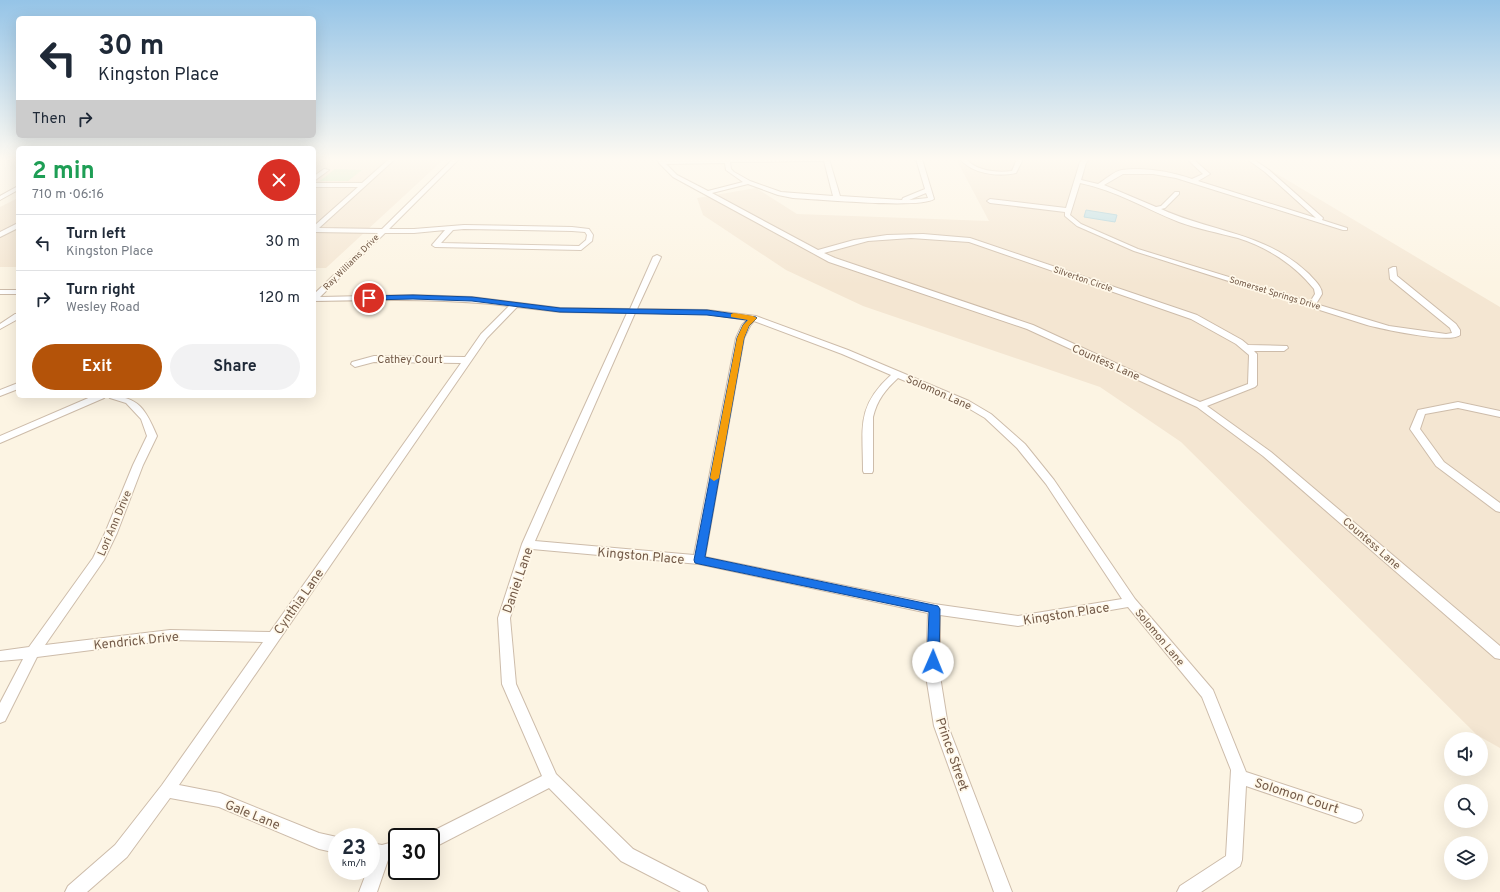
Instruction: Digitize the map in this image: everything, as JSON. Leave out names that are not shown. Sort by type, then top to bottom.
[{"type":"street","points":[[316,228],[347,201]]},
{"type":"street","name":"Ray Williams Drive","points":[[316,296],[326,289],[413,201]]},
{"type":"street","name":"Countess Lane","points":[[721,201],[832,260],[1030,327],[1200,404],[1267,454],[1500,654]]},
{"type":"street","points":[[890,201],[928,201]]},
{"type":"street","points":[[990,201],[1068,210],[1071,201]]},
{"type":"street","points":[[1136,201],[1186,222],[1257,242],[1293,263],[1317,287],[1319,292],[1318,296],[1310,304]]},
{"type":"street","points":[[1156,209],[1163,207],[1169,201]]},
{"type":"street","points":[[1256,201],[1345,229]]},
{"type":"street","points":[[1300,201],[1322,221]]},
{"type":"street","name":"Somerset Springs Drive","points":[[1068,210],[1067,214],[1079,225],[1136,250],[1388,328],[1446,336],[1456,335],[1456,330],[1453,326],[1393,277],[1393,269]]},
{"type":"street","points":[[0,235],[16,227]]},
{"type":"street","points":[[316,230],[383,230],[414,232],[451,228],[572,229],[587,230],[590,235],[589,241],[581,248],[435,245],[451,228]]},
{"type":"street","name":"Silverton Circle","points":[[818,252],[846,244],[876,238],[938,235],[970,240],[1194,317],[1239,342],[1246,348]]},
{"type":"street","name":"Daniel Lane","points":[[656,257],[543,508],[528,544],[504,618],[509,684],[551,778],[627,855],[699,892]]},
{"type":"street","points":[[0,292],[16,292]]},
{"type":"street","name":"Solomon Lane","points":[[316,298],[413,297],[472,299],[560,310],[707,312],[753,318],[791,331],[897,374],[966,403],[988,416],[1020,446],[1050,482],[1131,602],[1208,694],[1239,770],[1234,860],[1186,892]]},
{"type":"street","name":"Cynthia Lane","points":[[74,892],[121,851],[167,790],[466,360],[484,336],[514,305]]},
{"type":"street","points":[[0,327],[16,317]]},
{"type":"street","points":[[699,560],[740,338],[746,325],[753,318]]},
{"type":"street","points":[[1246,348],[1284,348]]},
{"type":"street","points":[[1200,404],[1252,384],[1253,354],[1246,348]]},
{"type":"street","name":"Cathey Court","points":[[355,364],[374,359],[466,360]]},
{"type":"street","points":[[868,471],[868,417],[870,410],[875,397],[882,387],[897,374]]},
{"type":"street","points":[[0,393],[16,387]]},
{"type":"street","points":[[0,440],[97,398]]},
{"type":"street","name":"Lori Ann Drive","points":[[0,717],[33,652],[98,560],[111,533],[138,465],[152,436],[145,418],[129,401],[119,398]]},
{"type":"street","points":[[1500,414],[1458,405],[1421,412],[1415,429],[1440,464],[1500,508]]},
{"type":"street","name":"Kingston Place","points":[[528,544],[699,560],[934,609],[1018,621],[1131,602]]},
{"type":"street","name":"Prince Street","points":[[934,609],[933,676],[941,726],[1003,892]]},
{"type":"street","name":"Kendrick Drive","points":[[0,656],[170,635],[273,636]]},
{"type":"street","name":"Solomon Court","points":[[1238,776],[1355,815]]},
{"type":"street","points":[[440,836],[551,778]]},
{"type":"street","name":"Gale Lane","points":[[167,790],[220,800],[319,841],[328,843]]},
{"type":"street","points":[[368,892],[383,851]]},
{"type":"shaded area","points":[[13,201],[16,201],[16,267],[0,267],[0,207]]},
{"type":"shaded area","points":[[316,201],[399,201],[326,268],[316,268]]},
{"type":"shaded area","points":[[698,201],[776,201],[797,214],[989,221],[978,201],[1322,201],[1500,307],[1500,748],[1488,741],[1488,732],[1474,732],[1181,442],[1100,387],[863,306],[786,270],[703,215]]},
{"type":"water","points":[[1086,210],[1117,215],[1115,222],[1084,217]]},
{"type":"slow traffic","points":[[714,478],[740,338],[746,325],[753,318],[734,315]]},
{"type":"route","points":[[369,298],[413,297],[472,299],[560,310],[707,312],[753,318],[746,325],[740,338],[699,560],[934,609],[933,662]]}]
